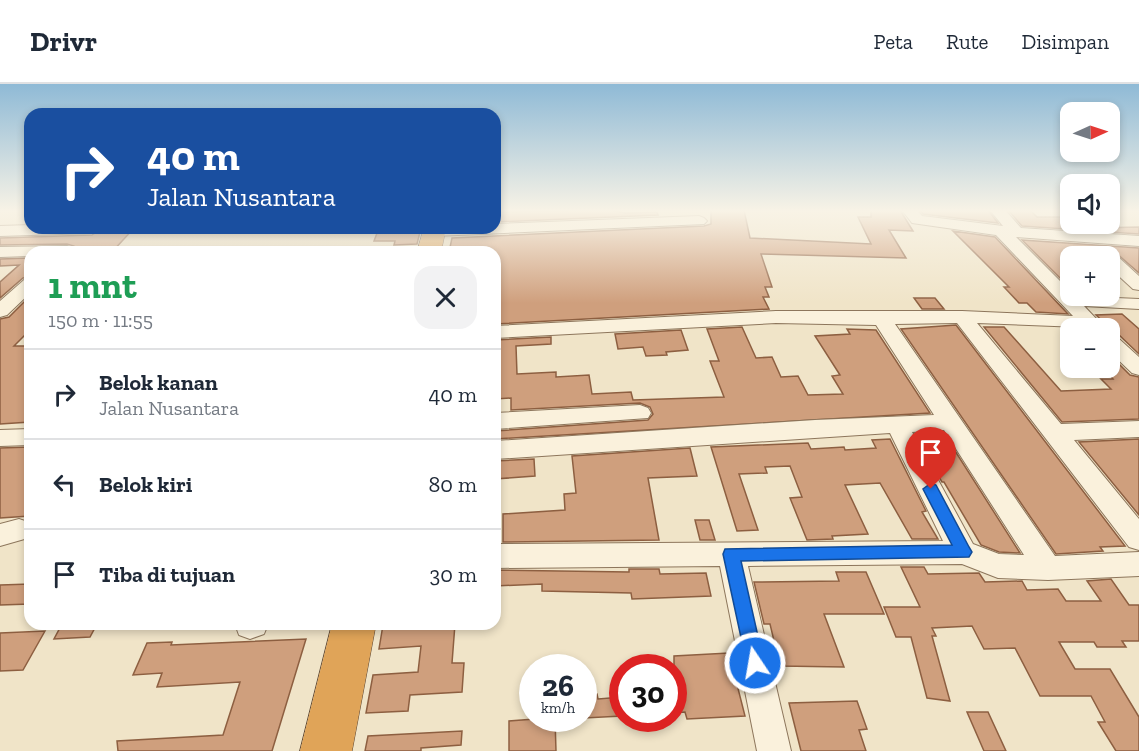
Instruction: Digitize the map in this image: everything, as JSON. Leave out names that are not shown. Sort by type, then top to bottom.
[{"type":"highway","points":[[326,751],[353,630]]},
{"type":"street","points":[[1018,241],[1060,290]]},
{"type":"street","points":[[0,252],[24,252]]},
{"type":"street","points":[[1120,268],[1139,285]]},
{"type":"street","points":[[1,309],[24,289]]},
{"type":"street","points":[[1120,303],[1139,304]]},
{"type":"street","points":[[1074,306],[1086,318]]},
{"type":"street","points":[[962,316],[1139,539]]},
{"type":"street","points":[[501,332],[776,317],[882,319],[962,316],[1060,323]]},
{"type":"street","points":[[882,319],[1048,568]]},
{"type":"street","points":[[1120,350],[1139,368]]},
{"type":"street","points":[[501,421],[640,412]]},
{"type":"street","points":[[501,450],[826,427],[898,426],[952,422]]},
{"type":"street","points":[[898,426],[963,552]]},
{"type":"street","points":[[1054,433],[1139,429]]},
{"type":"street","points":[[0,438],[24,437]]},
{"type":"street","points":[[501,556],[963,552],[998,566],[1048,568],[1139,564]]},
{"type":"street","points":[[731,554],[774,751]]},
{"type":"building","points":[[0,241],[122,241],[118,246],[0,245]]},
{"type":"building","points":[[395,241],[418,241],[417,244],[394,245]]},
{"type":"building","points":[[451,241],[813,241],[871,244],[870,241],[896,241],[906,258],[761,254],[772,287],[765,287],[769,297],[763,297],[769,309],[501,324],[501,246],[450,246]]},
{"type":"building","points":[[963,241],[999,241],[1068,314],[1036,312],[1027,303],[1019,303],[1004,287],[1009,287]]},
{"type":"building","points":[[1023,241],[1110,246],[1060,246],[1060,278]]},
{"type":"building","points":[[1120,247],[1139,248],[1139,273],[1120,256]]},
{"type":"building","points":[[24,258],[24,278],[0,298],[0,282],[19,265],[0,266],[0,259]]},
{"type":"building","points":[[914,298],[935,298],[944,309],[922,309]]},
{"type":"building","points":[[24,302],[24,336],[14,346],[24,346],[24,422],[0,424],[0,319],[9,317]]},
{"type":"building","points":[[1122,314],[1139,329],[1139,354],[1120,336],[1120,318],[1099,318],[1096,315]]},
{"type":"building","points":[[956,325],[1125,546],[1100,547],[1103,551],[1056,554],[901,329]]},
{"type":"building","points":[[742,327],[756,358],[772,357],[781,377],[798,376],[808,395],[843,394],[832,376],[840,375],[815,336],[850,334],[847,329],[876,330],[930,413],[501,439],[501,431],[648,420],[653,414],[650,407],[640,403],[511,410],[511,398],[501,399],[501,340],[551,337],[551,344],[516,346],[517,374],[556,372],[556,377],[589,375],[592,394],[631,392],[633,400],[724,397],[710,361],[719,361],[707,329]]},
{"type":"building","points":[[984,327],[1004,327],[1061,391],[1111,389],[1101,379],[1120,378],[1120,365],[1130,375],[1139,377],[1139,419],[1062,422]]},
{"type":"building","points":[[681,330],[688,350],[666,352],[667,355],[646,356],[643,347],[618,349],[615,334]]},
{"type":"building","points":[[943,432],[1020,553],[999,552],[981,545],[929,459],[935,458],[920,434]]},
{"type":"building","points":[[890,439],[926,511],[922,512],[938,539],[912,539],[880,483],[845,485],[868,534],[807,540],[790,498],[802,497],[790,466],[765,467],[767,473],[739,474],[758,530],[737,531],[711,447],[808,443],[811,449],[844,447],[845,450],[876,448],[872,440]]},
{"type":"building","points":[[1139,439],[1139,515],[1079,442]]},
{"type":"building","points":[[24,447],[24,516],[0,518],[0,448]]},
{"type":"building","points":[[690,448],[697,476],[648,478],[659,540],[503,542],[503,514],[565,510],[564,494],[576,493],[572,456]]},
{"type":"building","points":[[534,459],[535,476],[501,479],[501,461]]},
{"type":"building","points":[[695,520],[709,520],[715,540],[700,540]]},
{"type":"building","points":[[901,567],[924,567],[928,574],[979,573],[985,582],[1022,581],[1027,590],[1058,589],[1066,601],[1101,601],[1087,581],[1111,579],[1129,605],[1139,605],[1139,641],[1122,641],[1126,647],[1097,647],[1094,642],[1059,642],[1075,669],[1110,669],[1139,717],[1139,751],[1116,751],[1098,722],[1105,722],[1091,696],[1040,696],[1015,648],[984,649],[972,626],[932,628],[936,636],[932,636],[950,701],[927,698],[911,637],[896,637],[884,607],[920,607]]},
{"type":"building","points":[[629,569],[659,569],[660,574],[706,573],[711,596],[632,599],[631,593],[542,591],[542,584],[501,586],[501,570],[629,572]]},
{"type":"building","points":[[836,572],[866,572],[884,614],[824,614],[844,667],[780,666],[770,624],[764,624],[754,582],[839,581]]},
{"type":"building","points":[[24,584],[24,604],[0,605],[0,585]]},
{"type":"building","points":[[59,630],[94,630],[90,637],[54,639]]},
{"type":"building","points":[[382,630],[455,630],[452,663],[464,663],[462,692],[410,695],[408,711],[366,713],[373,675],[418,672],[421,646],[379,649]]},
{"type":"building","points":[[45,631],[23,670],[0,671],[0,633]]},
{"type":"building","points":[[306,639],[272,751],[118,751],[117,741],[223,735],[240,682],[157,687],[162,673],[133,675],[147,643],[172,642],[171,645]]},
{"type":"building","points":[[729,653],[745,716],[687,719],[687,655]]},
{"type":"building","points":[[597,694],[598,699],[609,698],[609,717],[597,717]]},
{"type":"building","points":[[857,701],[867,729],[859,730],[866,751],[801,751],[789,703]]},
{"type":"building","points":[[967,712],[988,712],[1006,751],[984,751]]},
{"type":"building","points":[[519,720],[519,732],[555,732],[556,751],[509,751],[509,721]]},
{"type":"building","points":[[462,731],[461,745],[421,748],[421,751],[365,751],[368,736]]},
{"type":"route","points":[[755,663],[731,554],[963,552],[931,489]]}]
